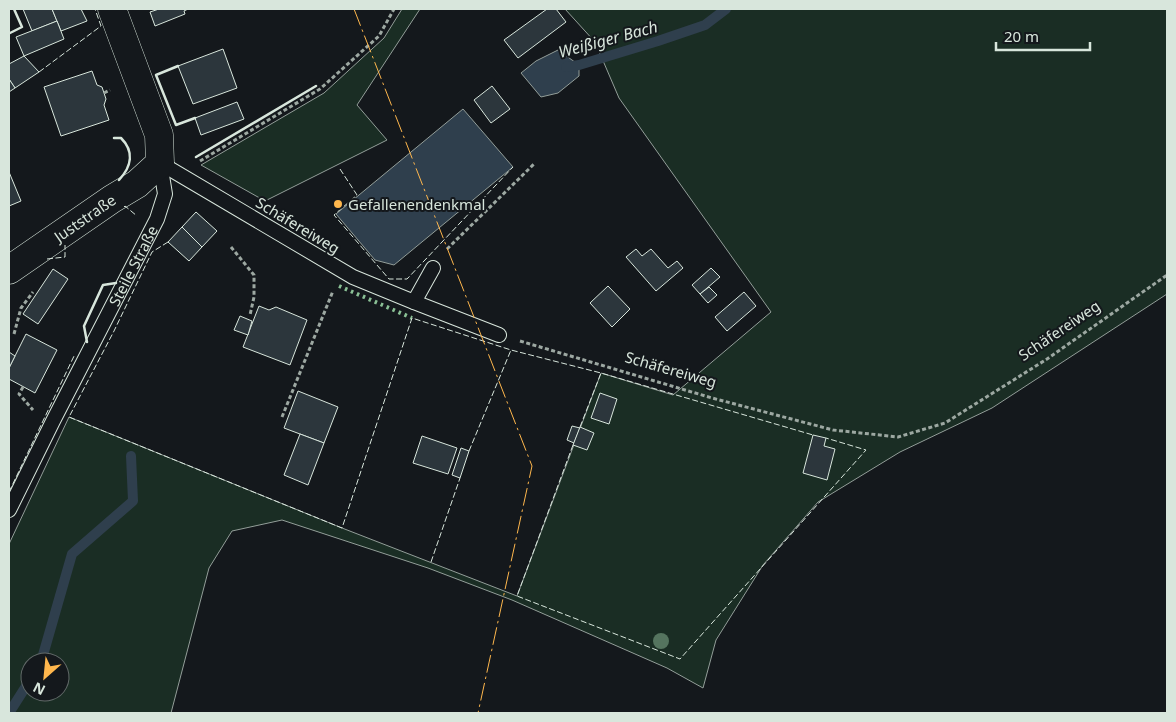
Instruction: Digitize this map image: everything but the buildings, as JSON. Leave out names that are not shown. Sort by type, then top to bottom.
[{"type":"street","name":"Steile Straße","points":[[112,9],[159,135],[160,164]]},
{"type":"street","name":"Juststraße","points":[[9,270],[137,184],[160,164]]},
{"type":"lane","name":"Schäfereiweg","points":[[160,164],[353,276],[499,335]]},
{"type":"lane","name":"Steile Straße","points":[[9,510],[162,208],[165,194],[160,164]]},
{"type":"lane","points":[[414,302],[433,268]]},
{"type":"path","points":[[160,164],[196,164],[320,89],[379,36],[394,9]]},
{"type":"path","points":[[433,268],[447,248],[534,164]]},
{"type":"path","points":[[231,247],[254,275],[254,297],[250,315]]},
{"type":"path","name":"Schäfereiweg","points":[[499,335],[712,398],[833,430],[898,437],[945,423],[1047,359],[1167,275]]},
{"type":"path","points":[[282,417],[335,285]]},
{"type":"path","points":[[14,334],[21,308],[38,286]]},
{"type":"path","points":[[23,387],[19,394],[31,408]]},
{"type":"green space","points":[[402,9],[420,9],[357,105],[387,140],[265,201],[201,165],[324,93],[384,38]]},
{"type":"green space","points":[[565,9],[1167,9],[1167,294],[992,408],[900,452],[818,502],[763,565],[716,640],[703,688],[667,668],[512,600],[428,568],[282,520],[232,531],[209,568],[171,713],[9,713],[9,544],[69,417],[342,528],[517,596],[601,373],[673,395],[771,312],[619,98],[595,42]]},
{"type":"water","points":[[558,50],[579,65],[579,76],[558,93],[541,97],[521,73],[536,61]]},
{"type":"water","points":[[463,109],[513,167],[394,265],[375,260],[336,214]]},
{"type":"waterway","name":"Weißiger Bach","points":[[566,67],[579,65],[705,25],[726,9]]},
{"type":"waterway","name":"Weißiger Bach","points":[[44,652],[72,554],[133,501],[131,456]]},
{"type":"waterway","name":"Weißiger Bach","points":[[9,713],[20,696]]},
{"type":"hedge","points":[[339,286],[412,318]]},
{"type":"fence","points":[[39,72],[101,26],[95,9]]},
{"type":"fence","points":[[340,169],[357,195],[334,215],[389,279],[407,279],[513,167]]},
{"type":"fence","points":[[124,207],[137,216]]},
{"type":"fence","points":[[168,242],[152,252],[114,331],[69,417],[342,528],[412,318],[511,350],[601,373]]},
{"type":"fence","points":[[47,259],[65,257],[65,245]]},
{"type":"fence","points":[[469,451],[511,350]]},
{"type":"fence","points":[[9,492],[75,354]]},
{"type":"fence","points":[[580,427],[601,373],[813,435]]},
{"type":"fence","points":[[573,445],[517,596],[680,659],[866,450],[826,438]]},
{"type":"fence","points":[[431,562],[460,478]]},
{"type":"wall","points":[[10,33],[22,27],[14,9]]},
{"type":"wall","points":[[178,66],[156,75],[176,125],[195,118]]},
{"type":"wall","points":[[196,157],[316,86]]},
{"type":"wall","points":[[114,138],[121,138],[130,154],[129,165],[119,180]]},
{"type":"wall","points":[[87,342],[84,326],[103,285],[116,283]]},
{"type":"power","points":[[354,9],[532,466],[478,713]]},
{"type":"place","name":"Gefallenendenkmal","points":[[338,204]]}]
